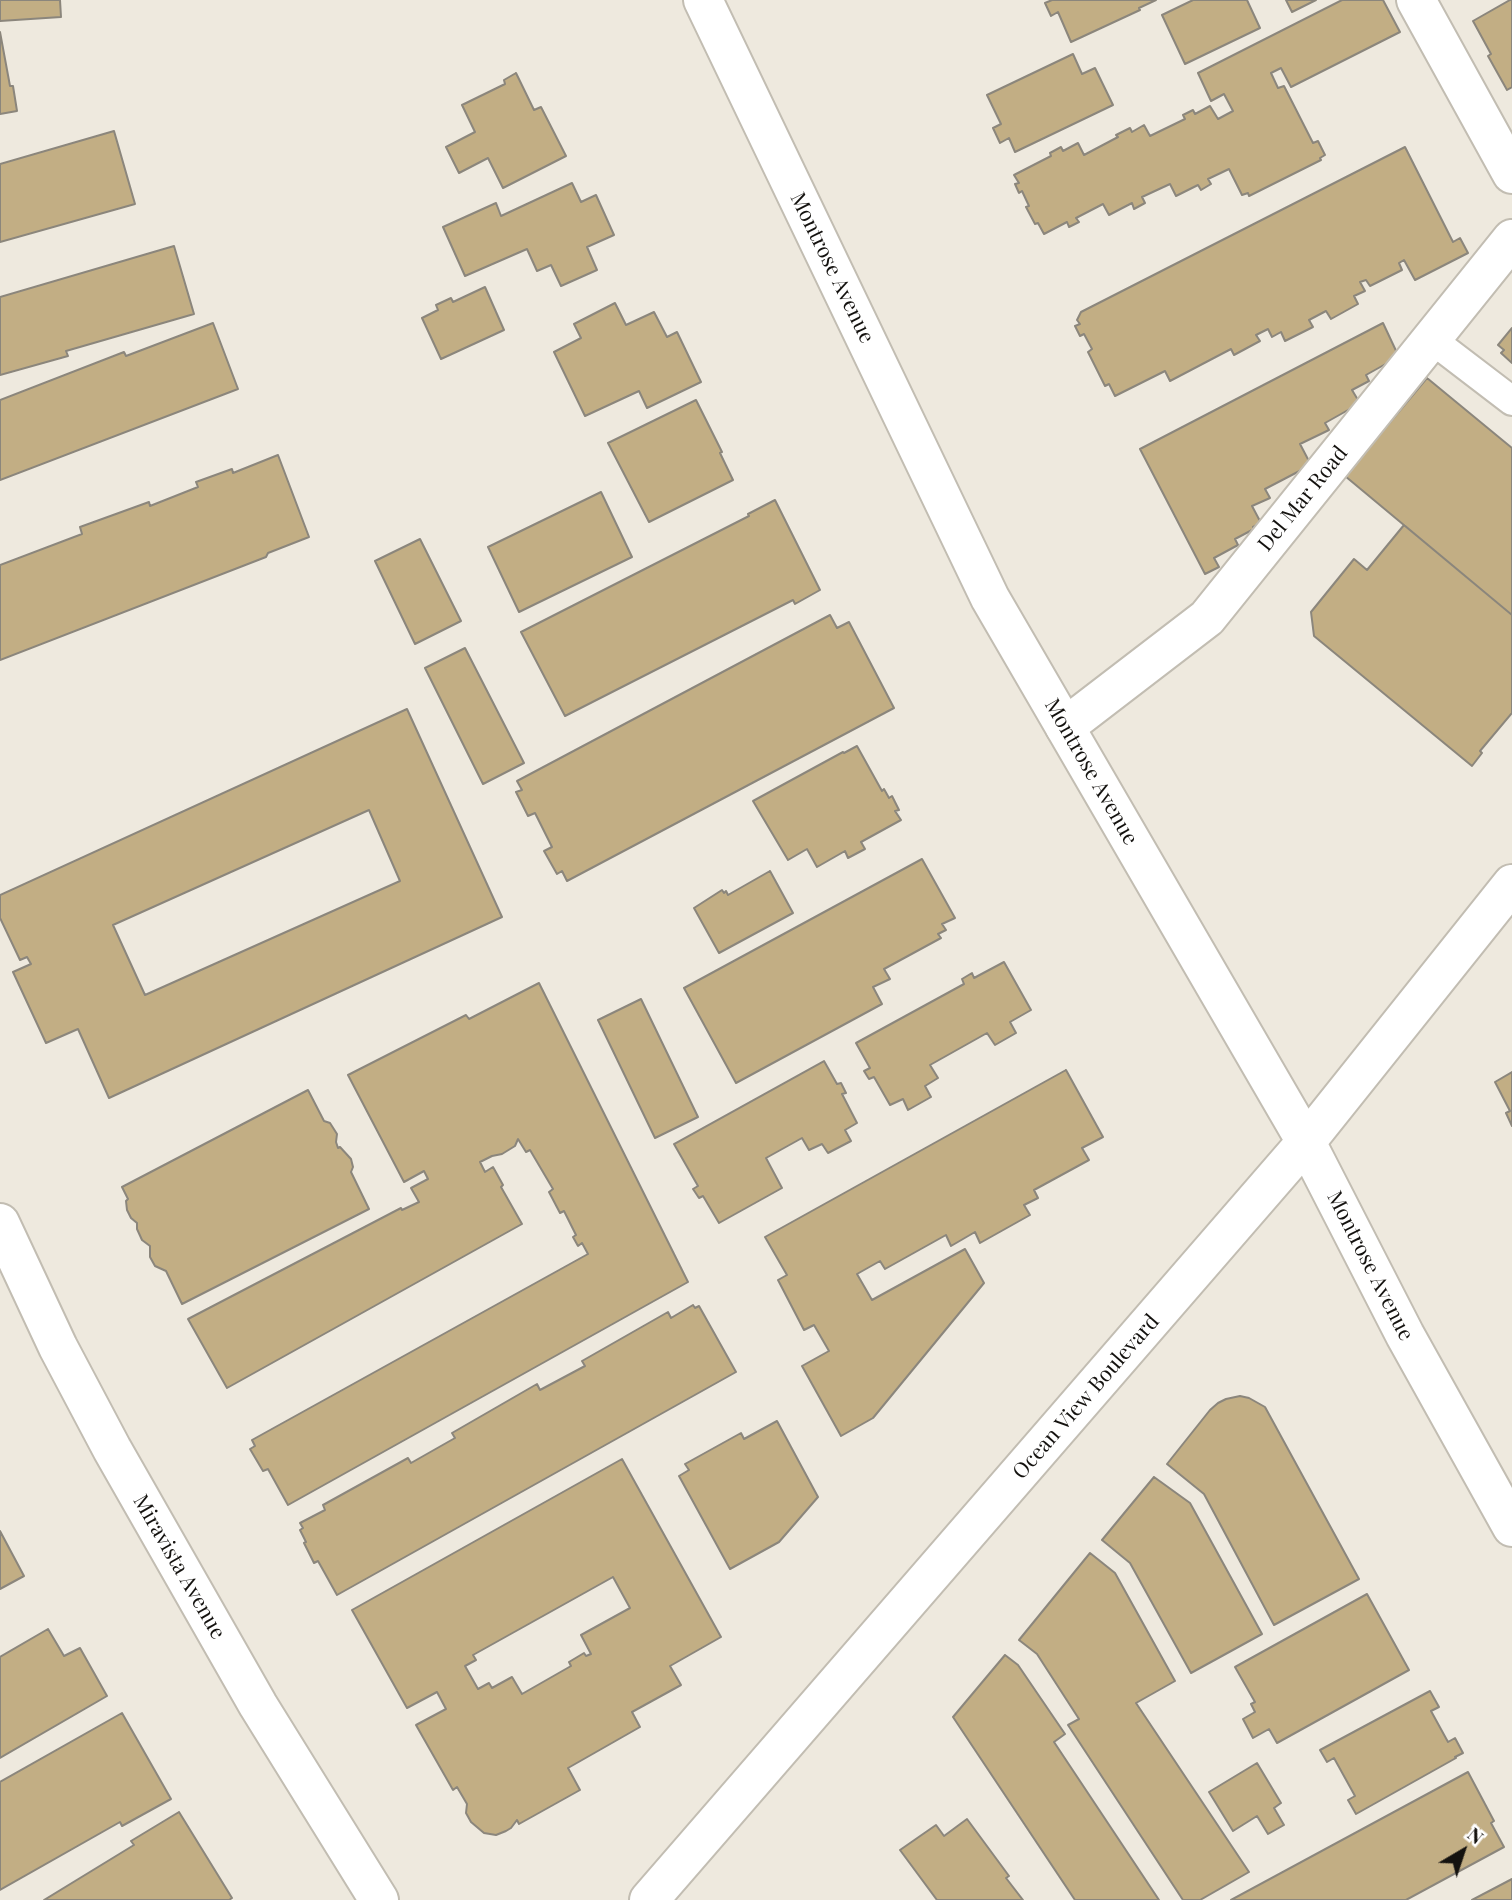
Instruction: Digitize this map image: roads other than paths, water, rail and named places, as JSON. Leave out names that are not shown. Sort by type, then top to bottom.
[{"type":"street","name":"Montrose Avenue","points":[[703,0],[990,598],[1306,1142],[1405,1335],[1512,1527]]},
{"type":"street","points":[[1416,0],[1512,174]]},
{"type":"street","name":"Del Mar Road","points":[[1065,727],[1207,618],[1512,239]]},
{"type":"street","name":"Ocean View Boulevard","points":[[649,1900],[1306,1142],[1512,884]]},
{"type":"street","name":"Miravista Avenue","points":[[0,1224],[58,1347],[112,1449],[258,1705],[379,1900]]},
{"type":"lane","points":[[1431,339],[1512,401]]}]
